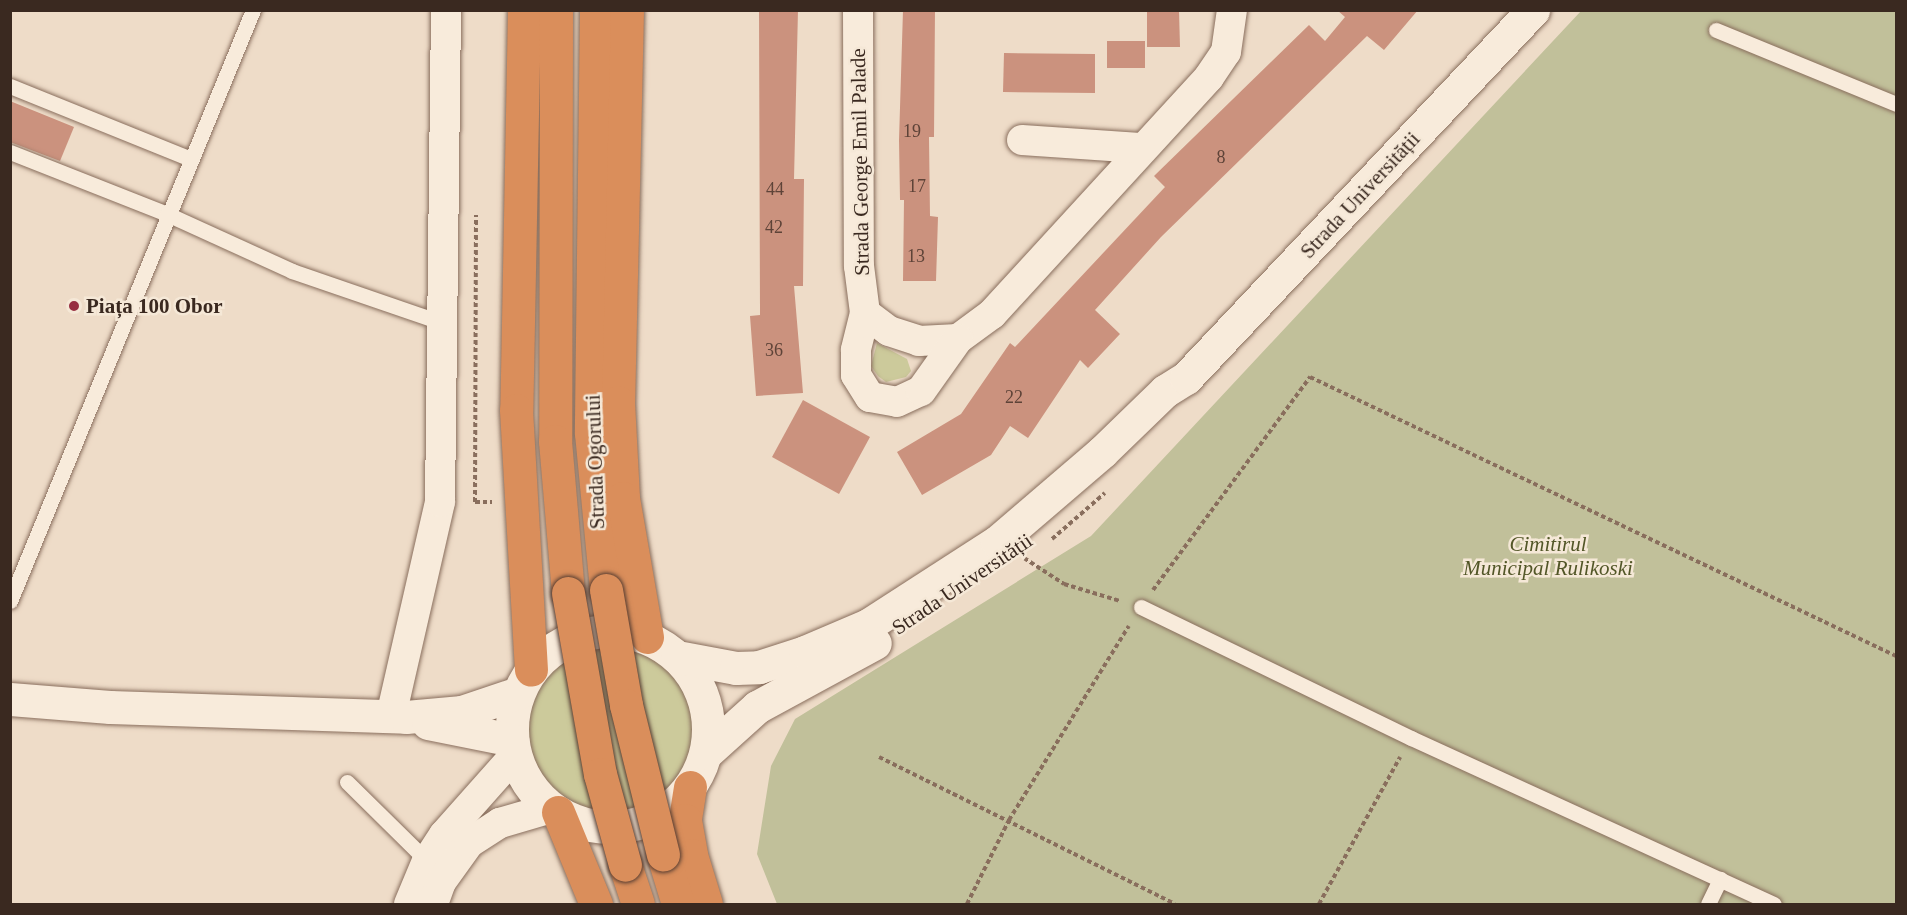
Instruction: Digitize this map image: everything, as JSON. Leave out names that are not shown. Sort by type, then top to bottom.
[{"type":"highway","points":[[524,10],[516,410],[525,682]]},
{"type":"highway","name":"Strada Ogorului","points":[[556,10],[555,441],[568,593],[600,774],[638,904]]},
{"type":"highway","name":"Strada Ogorului","points":[[596,10],[591,433],[606,590],[626,705],[663,855],[678,904]]},
{"type":"highway","points":[[627,10],[618,402],[623,498],[647,637]]},
{"type":"highway","points":[[690,787],[685,820],[691,855],[706,904]]},
{"type":"highway","points":[[555,810],[596,904]]},
{"type":"main road","name":"Strada Universității","points":[[677,657],[736,668],[759,667],[868,625],[997,542],[1102,452],[1165,391],[1186,378],[1533,10]]},
{"type":"main road","name":"Strada Universității","points":[[706,753],[757,707],[873,644],[1017,549],[1113,469],[1174,403],[1186,378]]},
{"type":"main road","points":[[10,699],[73,704],[399,716],[462,712],[525,682],[549,651],[571,638],[596,631],[622,631],[647,637],[677,657],[694,677],[705,700],[709,726],[706,753],[690,787],[652,818],[629,825],[581,823],[555,810],[523,775],[514,747],[525,682]]},
{"type":"main road","points":[[399,716],[514,747]]},
{"type":"street","points":[[399,716],[440,502],[446,10]]},
{"type":"street","name":"Strada George Emil Palade","points":[[858,10],[859,266],[866,313],[856,350],[856,375],[870,397],[897,402],[921,391],[958,339],[992,314],[1140,148],[1209,77],[1226,52],[1232,10]]},
{"type":"street","points":[[1022,140],[1140,148]]},
{"type":"street","points":[[866,313],[889,331],[919,341],[958,339]]},
{"type":"street","points":[[414,902],[427,861],[514,747]]},
{"type":"street","points":[[414,902],[441,882],[469,843],[500,823],[555,810]]},
{"type":"lane","points":[[12,595],[167,214],[253,10]]},
{"type":"lane","points":[[1716,30],[1896,104]]},
{"type":"lane","points":[[10,86],[191,159]]},
{"type":"lane","points":[[10,152],[167,214],[218,240],[349,293],[443,323]]},
{"type":"lane","points":[[1141,607],[1411,738],[1774,904]]},
{"type":"lane","points":[[347,782],[427,861]]},
{"type":"lane","points":[[1708,904],[1720,879]]},
{"type":"path","points":[[475,502],[476,202]]},
{"type":"path","points":[[967,904],[1009,820],[1141,607],[1310,377],[1896,656]]},
{"type":"path","points":[[440,502],[519,503]]},
{"type":"path","points":[[1025,560],[1064,584],[1141,607]]},
{"type":"path","points":[[1319,904],[1411,738]]},
{"type":"path","points":[[879,757],[1175,904]]},
{"type":"shaded area","points":[[877,343],[907,359],[911,371],[906,377],[886,382],[878,376],[871,366]]},
{"type":"shaded area","points":[[610,644],[642,650],[657,658],[669,669],[680,681],[688,696],[694,728],[688,760],[680,775],[669,787],[657,798],[642,806],[610,812],[578,806],[563,798],[551,787],[540,775],[532,760],[526,728],[532,696],[540,681],[551,669],[563,658],[578,650]]},
{"type":"green space","name":"Cimitirul Municipal Rulikoski","points":[[1581,11],[1896,11],[1896,904],[777,904],[757,854],[771,766],[795,719],[1091,536]]},
{"type":"building","points":[[759,10],[798,10],[794,179],[804,179],[803,286],[794,286],[803,393],[756,396],[750,316],[760,315]]},
{"type":"building","points":[[903,10],[935,10],[934,137],[929,137],[930,216],[938,217],[936,281],[903,281],[904,200],[900,200],[899,140]]},
{"type":"building","points":[[1147,10],[1179,10],[1180,47],[1147,47]]},
{"type":"building","points":[[1337,10],[1418,10],[1384,50],[1367,36],[1161,237],[1095,310],[1120,334],[1088,368],[1080,360],[1028,438],[1010,426],[991,455],[922,495],[897,452],[961,414],[1010,343],[1015,347],[1165,187],[1154,176],[1309,25],[1325,41],[1345,17]]},
{"type":"building","points":[[1107,41],[1145,41],[1145,68],[1107,68]]},
{"type":"building","points":[[1004,53],[1095,54],[1095,93],[1003,92]]},
{"type":"building","points":[[10,101],[74,127],[60,161],[10,142]]},
{"type":"building","points":[[803,400],[870,437],[839,494],[772,457]]},
{"type":"place","name":"Piața 100 Obor","points":[[74,306]]}]
